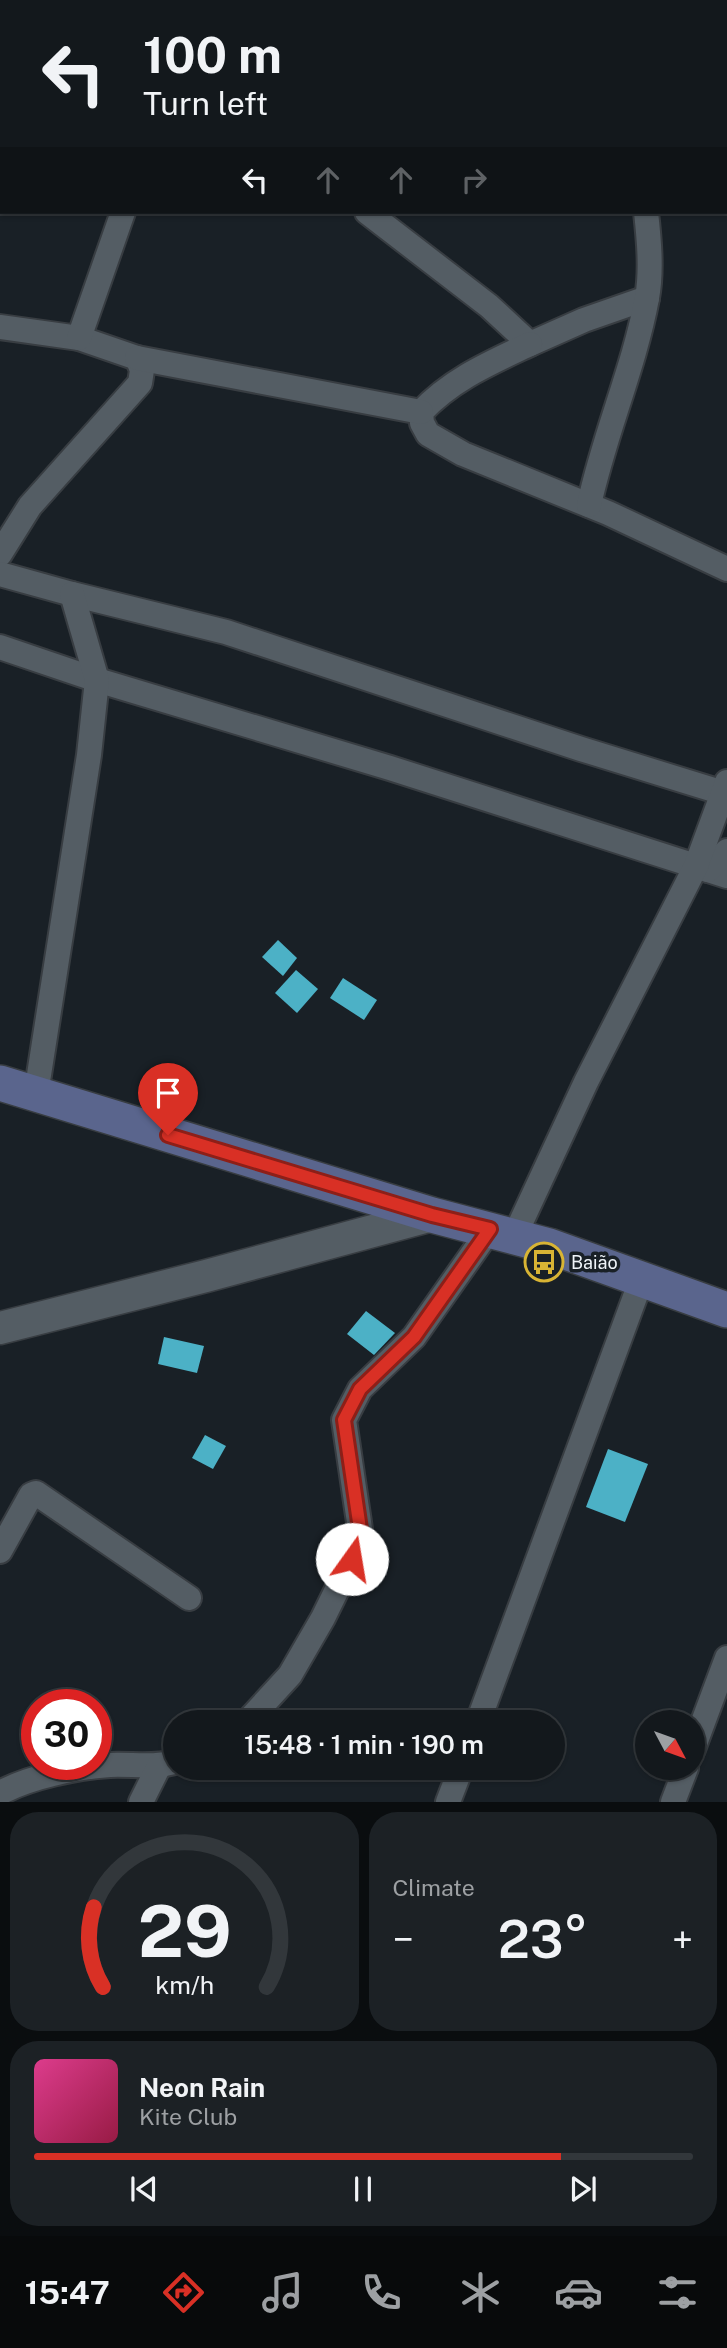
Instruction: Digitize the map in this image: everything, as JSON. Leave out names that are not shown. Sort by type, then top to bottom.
[{"type":"main road","points":[[0,1083],[432,1215],[503,1232],[642,1278],[727,1310]]},
{"type":"street","points":[[79,338],[122,214]]},
{"type":"street","points":[[370,214],[489,306],[530,344]]},
{"type":"street","points":[[589,505],[596,470],[647,299],[649,281],[646,214]]},
{"type":"street","points":[[647,299],[584,320],[468,373],[435,397],[421,412],[422,423],[428,434],[463,454],[589,505],[727,569]]},
{"type":"street","points":[[0,327],[79,338],[136,358],[421,412]]},
{"type":"street","points":[[0,554],[30,506],[140,383],[142,370],[136,358]]},
{"type":"street","points":[[0,574],[226,632],[581,749],[725,790],[710,871]]},
{"type":"street","points":[[36,1094],[89,755],[97,680],[72,594]]},
{"type":"street","points":[[0,647],[97,680],[390,768],[710,871]]},
{"type":"street","points":[[258,1710],[290,1675],[323,1618],[352,1559],[360,1529],[344,1420],[360,1389],[414,1337],[503,1232],[586,1082],[710,871],[727,850]]},
{"type":"street","points":[[0,1328],[432,1215]]},
{"type":"street","points":[[482,1710],[642,1278]]},
{"type":"street","points":[[0,1551],[31,1495],[36,1493],[189,1598]]},
{"type":"street","points":[[705,1717],[727,1658]]},
{"type":"street","points":[[0,1793],[58,1773],[109,1765],[163,1764]]},
{"type":"street","points":[[141,1802],[163,1770]]},
{"type":"street","points":[[448,1802],[456,1780]]},
{"type":"street","points":[[673,1802],[681,1780]]},
{"type":"building","points":[[278,940],[297,958],[283,976],[262,957]]},
{"type":"building","points":[[296,970],[318,989],[297,1013],[275,993]]},
{"type":"building","points":[[343,978],[377,1000],[364,1020],[330,998]]},
{"type":"building","points":[[366,1311],[395,1333],[374,1355],[347,1334]]},
{"type":"building","points":[[164,1337],[204,1346],[197,1373],[158,1364]]},
{"type":"building","points":[[205,1435],[226,1446],[213,1469],[192,1458]]},
{"type":"building","points":[[608,1449],[648,1464],[625,1522],[586,1507]]},
{"type":"place","name":"Baião","points":[[544,1262]]},
{"type":"route","points":[[168,1135],[432,1215],[490,1229],[414,1337],[360,1389],[344,1420],[360,1529],[352,1559]]}]
